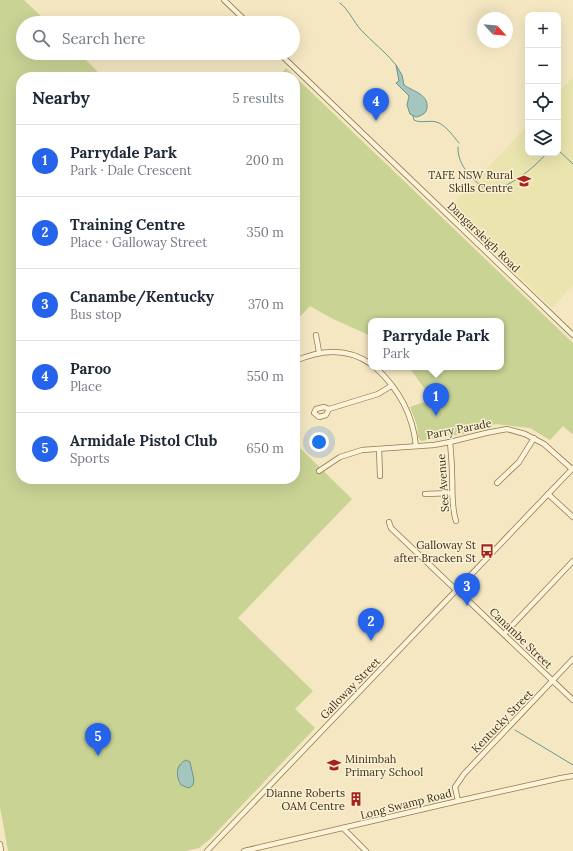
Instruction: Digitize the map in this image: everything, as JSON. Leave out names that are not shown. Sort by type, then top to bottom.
[{"type":"street","points":[[224,0],[241,16]]},
{"type":"street","name":"Dangarsleigh Road","points":[[286,60],[299,72]]},
{"type":"street","name":"Dangarsleigh Road","points":[[300,73],[573,335]]},
{"type":"street","points":[[316,335],[319,352]]},
{"type":"street","points":[[300,359],[319,352],[336,352],[359,356],[368,362]]},
{"type":"street","points":[[378,370],[408,410],[413,424],[416,446]]},
{"type":"street","points":[[329,409],[378,394],[391,386]]},
{"type":"street","name":"Parry Parade","points":[[318,471],[340,457],[362,450],[450,442],[507,429],[534,438],[544,444],[573,468]]},
{"type":"street","points":[[497,483],[520,462],[534,438]]},
{"type":"street","name":"See Avenue","points":[[450,442],[453,512],[456,521]]},
{"type":"street","points":[[379,449],[380,476]]},
{"type":"street","name":"Galloway Street","points":[[207,851],[573,468]]},
{"type":"street","points":[[425,494],[452,494]]},
{"type":"street","points":[[548,494],[573,517]]},
{"type":"street","name":"Canambe Street","points":[[389,522],[391,528],[573,700]]},
{"type":"street","points":[[504,634],[573,561]]},
{"type":"street","name":"Kentucky Street","points":[[458,801],[455,787],[458,780],[573,659]]},
{"type":"street","name":"Long Swamp Road","points":[[244,851],[573,776]]},
{"type":"street","points":[[343,828],[366,851]]},
{"type":"street","points":[[0,844],[1,851]]},
{"type":"shaded area","name":"TAFE NSW Rural Skills Centre","points":[[573,77],[573,285],[552,308],[448,209],[525,128],[525,156],[561,156],[561,90]]},
{"type":"green space","points":[[0,0],[24,0],[41,16],[16,16],[16,60],[86,60],[98,72],[16,72],[16,484],[300,484],[300,448],[352,499],[238,618],[313,691],[295,709],[315,728],[210,839],[199,848],[186,851],[8,851],[0,807]]},
{"type":"green space","points":[[286,68],[290,72],[282,72]]},
{"type":"green space","points":[[300,81],[573,343],[573,433],[572,434],[563,426],[550,440],[530,428],[496,424],[463,434],[421,441],[418,437],[417,425],[410,407],[432,399],[411,370],[504,370],[504,318],[368,318],[368,335],[331,318],[310,306],[300,317]]},
{"type":"water","points":[[396,65],[402,75],[404,85],[423,96],[427,103],[426,112],[421,115],[416,117],[410,114],[407,105],[409,96],[396,83],[399,81]]},
{"type":"water","points":[[186,760],[190,762],[194,780],[193,785],[189,788],[181,785],[177,775],[178,768],[182,762]]},
{"type":"waterway","points":[[340,3],[361,30],[396,65]]},
{"type":"waterway","points":[[413,116],[414,120],[417,121],[433,121],[442,124],[459,143]]},
{"type":"waterway","points":[[458,147],[458,154],[463,167],[477,183],[488,191],[512,182],[528,171],[544,156]]},
{"type":"waterway","points":[[561,153],[573,164]]},
{"type":"waterway","points":[[515,730],[573,765]]},
{"type":"place","name":"Paroo","points":[[376,121]]},
{"type":"place","name":"TAFE NSW Rural Skills Centre","points":[[524,181]]},
{"type":"place","name":"Parrydale Park","points":[[436,416]]},
{"type":"place","name":"Galloway St after Bracken St","points":[[487,551]]},
{"type":"place","name":"Canambe/Kentucky","points":[[467,606]]},
{"type":"place","name":"Training Centre","points":[[371,641]]},
{"type":"place","name":"Armidale Pistol Club","points":[[98,756]]},
{"type":"place","name":"Minimbah Primary School","points":[[334,765]]},
{"type":"place","name":"Dianne Roberts OAM Centre","points":[[356,799]]}]
